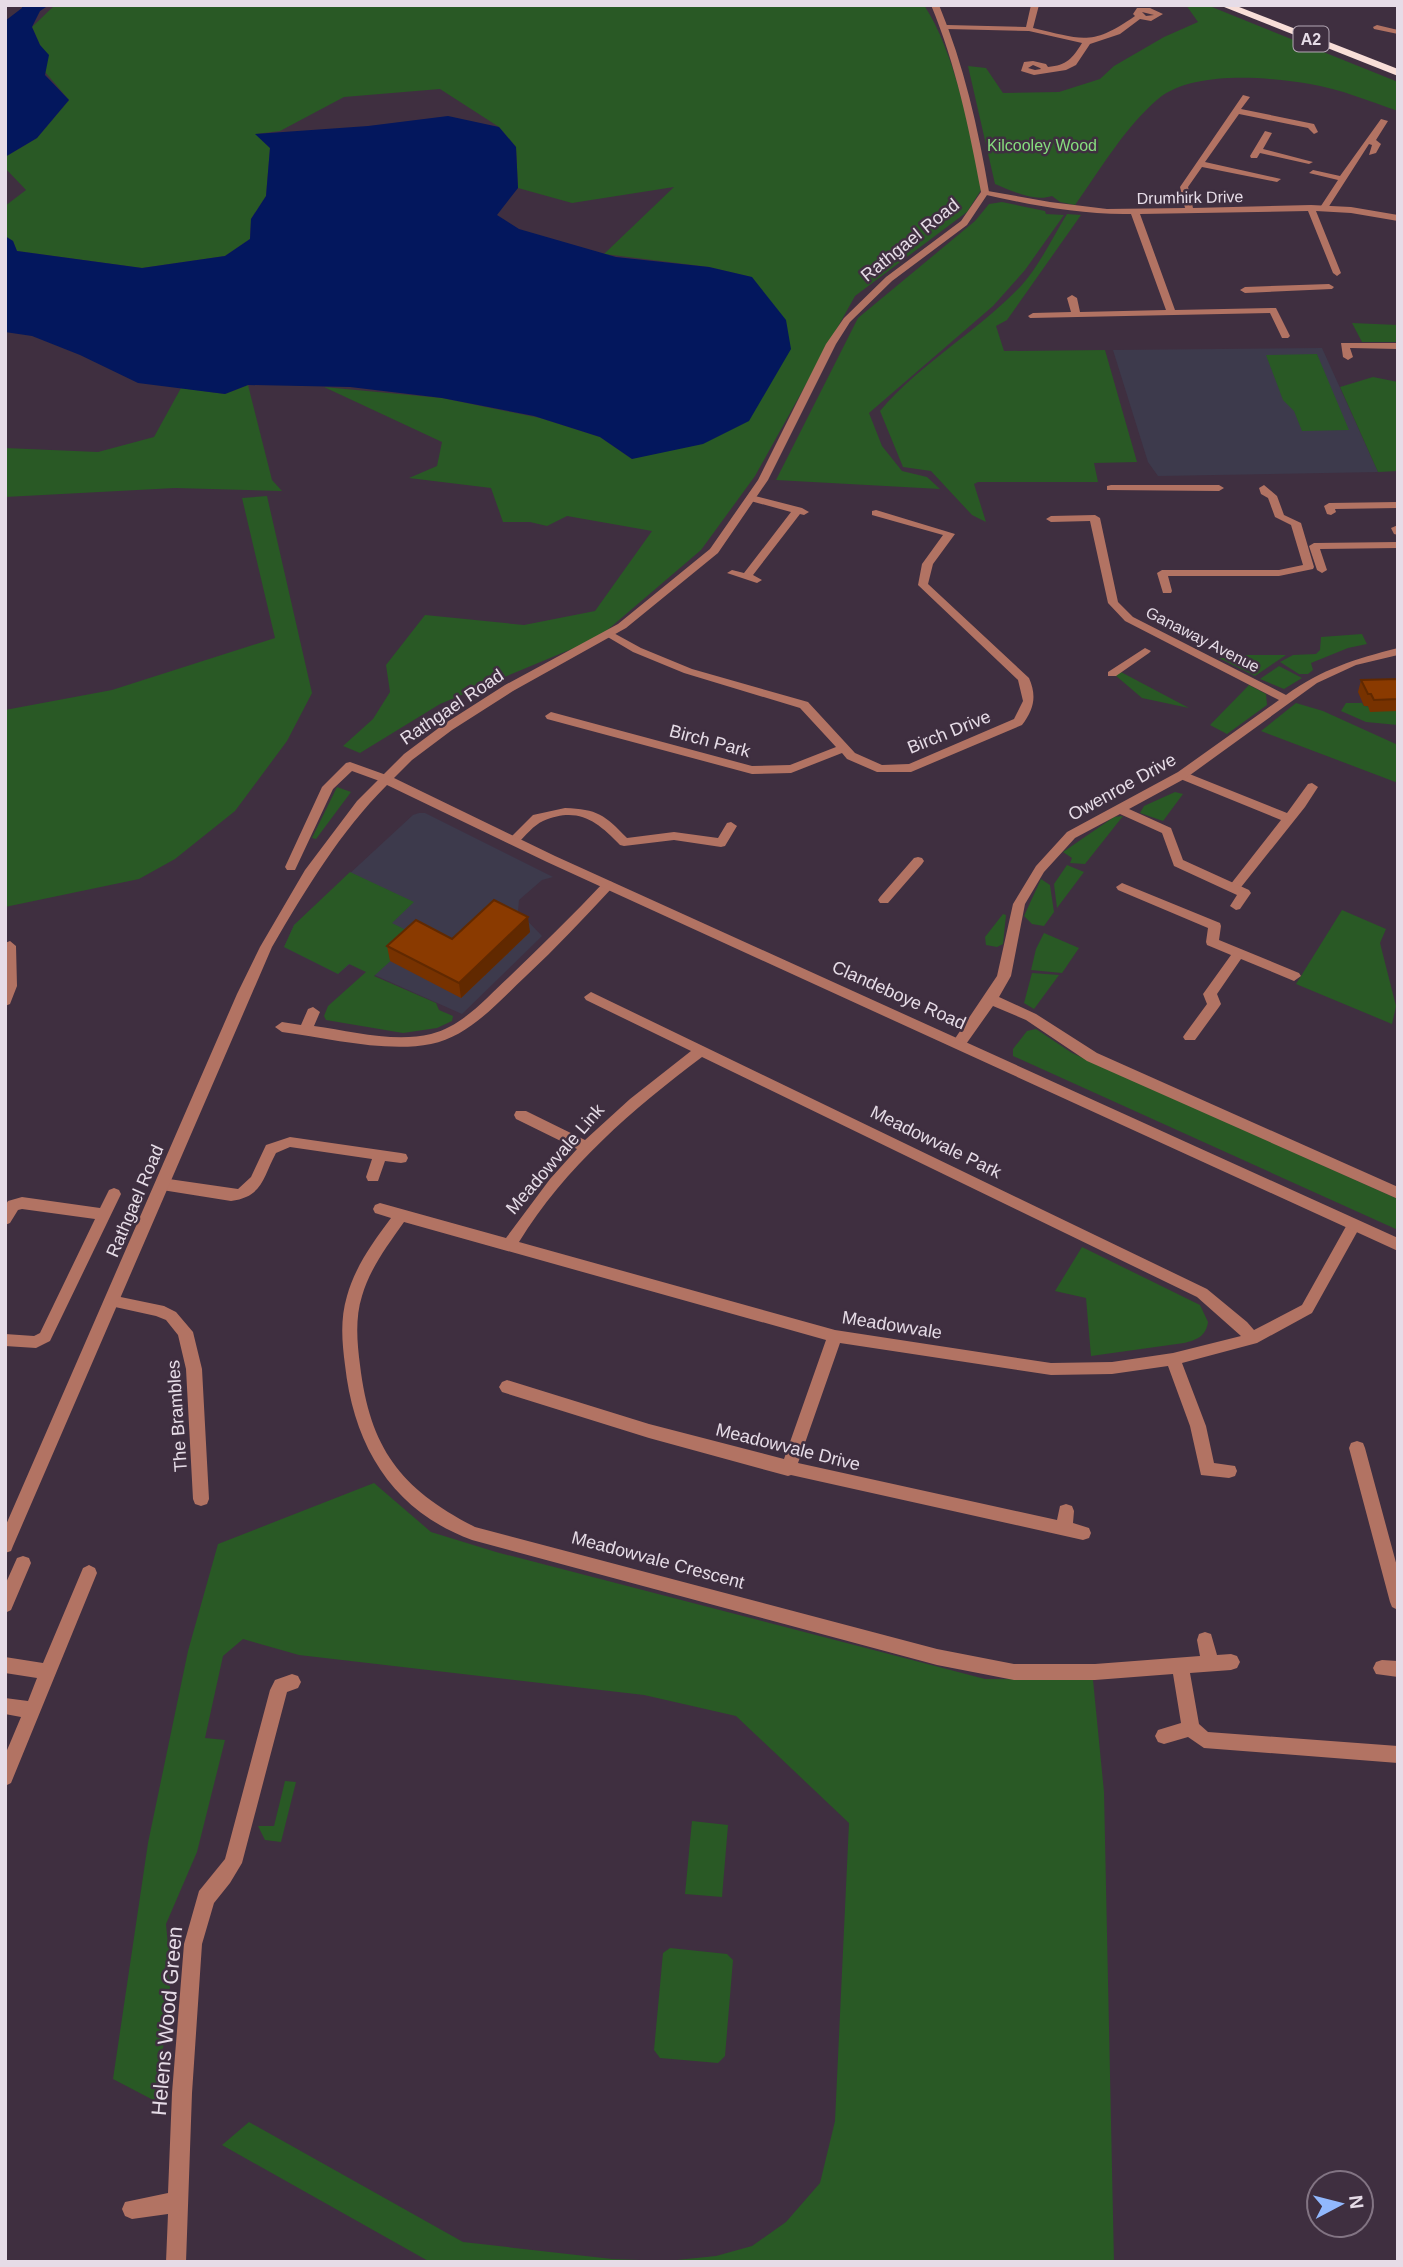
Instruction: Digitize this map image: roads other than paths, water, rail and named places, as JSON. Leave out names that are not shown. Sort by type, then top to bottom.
[{"type":"highway","name":"A2","points":[[1224,5],[1398,73]]},
{"type":"highway","name":"A2","points":[[1250,5],[1398,62]]},
{"type":"street","points":[[935,5],[947,27],[976,142],[985,192]]},
{"type":"street","points":[[1029,29],[1035,5]]},
{"type":"street","points":[[947,27],[1029,29],[1087,42],[1117,32],[1139,16]]},
{"type":"street","points":[[1377,27],[1398,32]]},
{"type":"street","points":[[1045,70],[1063,68],[1073,63],[1087,42]]},
{"type":"street","points":[[1190,211],[1184,187],[1246,97]]},
{"type":"street","points":[[1237,111],[1311,126],[1314,132]]},
{"type":"street","points":[[1372,153],[1377,144],[1371,141],[1384,121]]},
{"type":"street","points":[[1268,134],[1255,153],[1308,162]]},
{"type":"street","points":[[1322,209],[1367,142],[1373,142]]},
{"type":"street","points":[[1200,164],[1277,178]]},
{"type":"street","points":[[1313,173],[1343,179]]},
{"type":"street","name":"Drumhirk Drive","points":[[985,192],[1077,209],[1135,212],[1311,208],[1351,210],[1398,218]]},
{"type":"street","name":"Rathgael Road","points":[[5,1546],[266,947],[316,862],[361,804],[385,779],[448,727],[489,701],[610,634],[714,551],[769,469],[831,344],[847,320],[889,279],[964,223],[985,192]]},
{"type":"street","points":[[1311,208],[1337,273]]},
{"type":"street","points":[[1135,212],[1171,312]]},
{"type":"street","points":[[1245,290],[1329,287]]},
{"type":"street","points":[[1072,298],[1076,314]]},
{"type":"street","points":[[1033,316],[1273,310],[1285,336]]},
{"type":"street","points":[[1348,356],[1344,345],[1398,346]]},
{"type":"street","points":[[1111,488],[1219,488]]},
{"type":"street","points":[[1167,591],[1162,573],[1279,573],[1309,567],[1296,523],[1280,517],[1272,496],[1265,492],[1264,488]]},
{"type":"street","points":[[732,573],[751,578],[802,512],[751,498]]},
{"type":"street","points":[[1331,512],[1329,506],[1398,505]]},
{"type":"street","name":"Birch Drive","points":[[610,634],[637,650],[688,671],[804,705],[851,756],[870,766],[911,768],[1018,722],[1029,709],[1029,690],[1023,678],[923,585],[929,562],[950,534],[876,513]]},
{"type":"street","name":"Ganaway Avenue","points":[[1051,519],[1095,519],[1114,603],[1129,619],[1287,700]]},
{"type":"street","points":[[1322,570],[1314,546],[1398,545]]},
{"type":"street","name":"Owenroe Drive","points":[[959,1043],[1004,976],[1016,914],[1032,880],[1049,856],[1071,835],[1182,775],[1287,700],[1339,668],[1398,651]]},
{"type":"street","points":[[1112,674],[1145,652]]},
{"type":"street","name":"Birch Park","points":[[551,716],[752,770],[791,769],[843,748]]},
{"type":"street","points":[[558,730],[567,720]]},
{"type":"street","name":"Clandeboye Road","points":[[291,867],[328,787],[350,766],[385,779],[608,885],[1398,1245]]},
{"type":"street","points":[[1182,775],[1288,819]]},
{"type":"street","points":[[1234,888],[1312,787]]},
{"type":"street","points":[[1118,808],[1167,831],[1178,863],[1245,892],[1236,905]]},
{"type":"street","points":[[514,840],[533,813],[588,813],[604,821],[624,842],[674,836],[721,843],[731,826]]},
{"type":"street","points":[[884,900],[918,861]]},
{"type":"street","points":[[282,1027],[395,1042],[431,1039],[451,1032],[477,1015],[608,885]]},
{"type":"street","points":[[1122,887],[1215,926],[1212,942],[1294,976]]},
{"type":"street","points":[[1195,1035],[1214,1004],[1210,994],[1239,953]]},
{"type":"street","points":[[5,1001],[10,986],[8,956]]},
{"type":"street","name":"Meadowvale Park","points":[[591,997],[1202,1293],[1242,1326],[1252,1339]]},
{"type":"street","points":[[991,999],[1031,1017],[1092,1057],[1398,1193]]},
{"type":"street","points":[[306,1029],[313,1012]]},
{"type":"street","name":"Meadowvale Link","points":[[509,1246],[546,1193],[586,1147],[625,1109],[702,1050]]},
{"type":"street","points":[[521,1115],[586,1147]]},
{"type":"street","points":[[162,1184],[231,1195],[243,1194],[254,1186],[271,1149],[290,1142],[401,1158]]},
{"type":"street","points":[[373,1177],[380,1156]]},
{"type":"street","points":[[5,1340],[36,1342],[45,1337],[114,1194]]},
{"type":"street","points":[[5,1219],[9,1202],[104,1214]]},
{"type":"street","name":"Meadowvale","points":[[380,1209],[835,1336],[1051,1368],[1112,1368],[1172,1359],[1252,1339],[1307,1309],[1354,1225]]},
{"type":"street","name":"Meadowvale Crescent","points":[[401,1215],[368,1265],[354,1298],[350,1325],[351,1355],[357,1403],[372,1447],[401,1487],[433,1513],[472,1532],[937,1657],[1014,1672],[1180,1667],[1231,1662]]},
{"type":"street","name":"The Brambles","points":[[111,1301],[159,1310],[180,1324],[189,1340],[194,1369],[201,1499]]},
{"type":"street","points":[[788,1469],[835,1336]]},
{"type":"street","points":[[1172,1359],[1198,1426],[1207,1470],[1229,1471]]},
{"type":"street","name":"Meadowvale Drive","points":[[507,1387],[654,1434],[788,1469],[1083,1533]]},
{"type":"street","points":[[1357,1448],[1398,1602]]},
{"type":"street","points":[[1064,1529],[1066,1511]]},
{"type":"street","points":[[5,1605],[23,1563]]},
{"type":"street","points":[[5,1777],[89,1573]]},
{"type":"street","points":[[1205,1640],[1210,1663]]},
{"type":"street","points":[[5,1665],[49,1672]]},
{"type":"street","points":[[1180,1667],[1191,1728],[1204,1740],[1398,1755]]},
{"type":"street","name":"Helens Wood Green","points":[[176,2262],[182,2093],[193,1944],[206,1898],[233,1863],[279,1690],[281,1686],[292,1682]]},
{"type":"street","points":[[5,1706],[33,1710]]},
{"type":"street","points":[[1164,1736],[1191,1728]]},
{"type":"street","points":[[132,2209],[179,2202]]},
{"type":"park label","name":"Kilcooley Wood","points":[[1042,145]]}]
